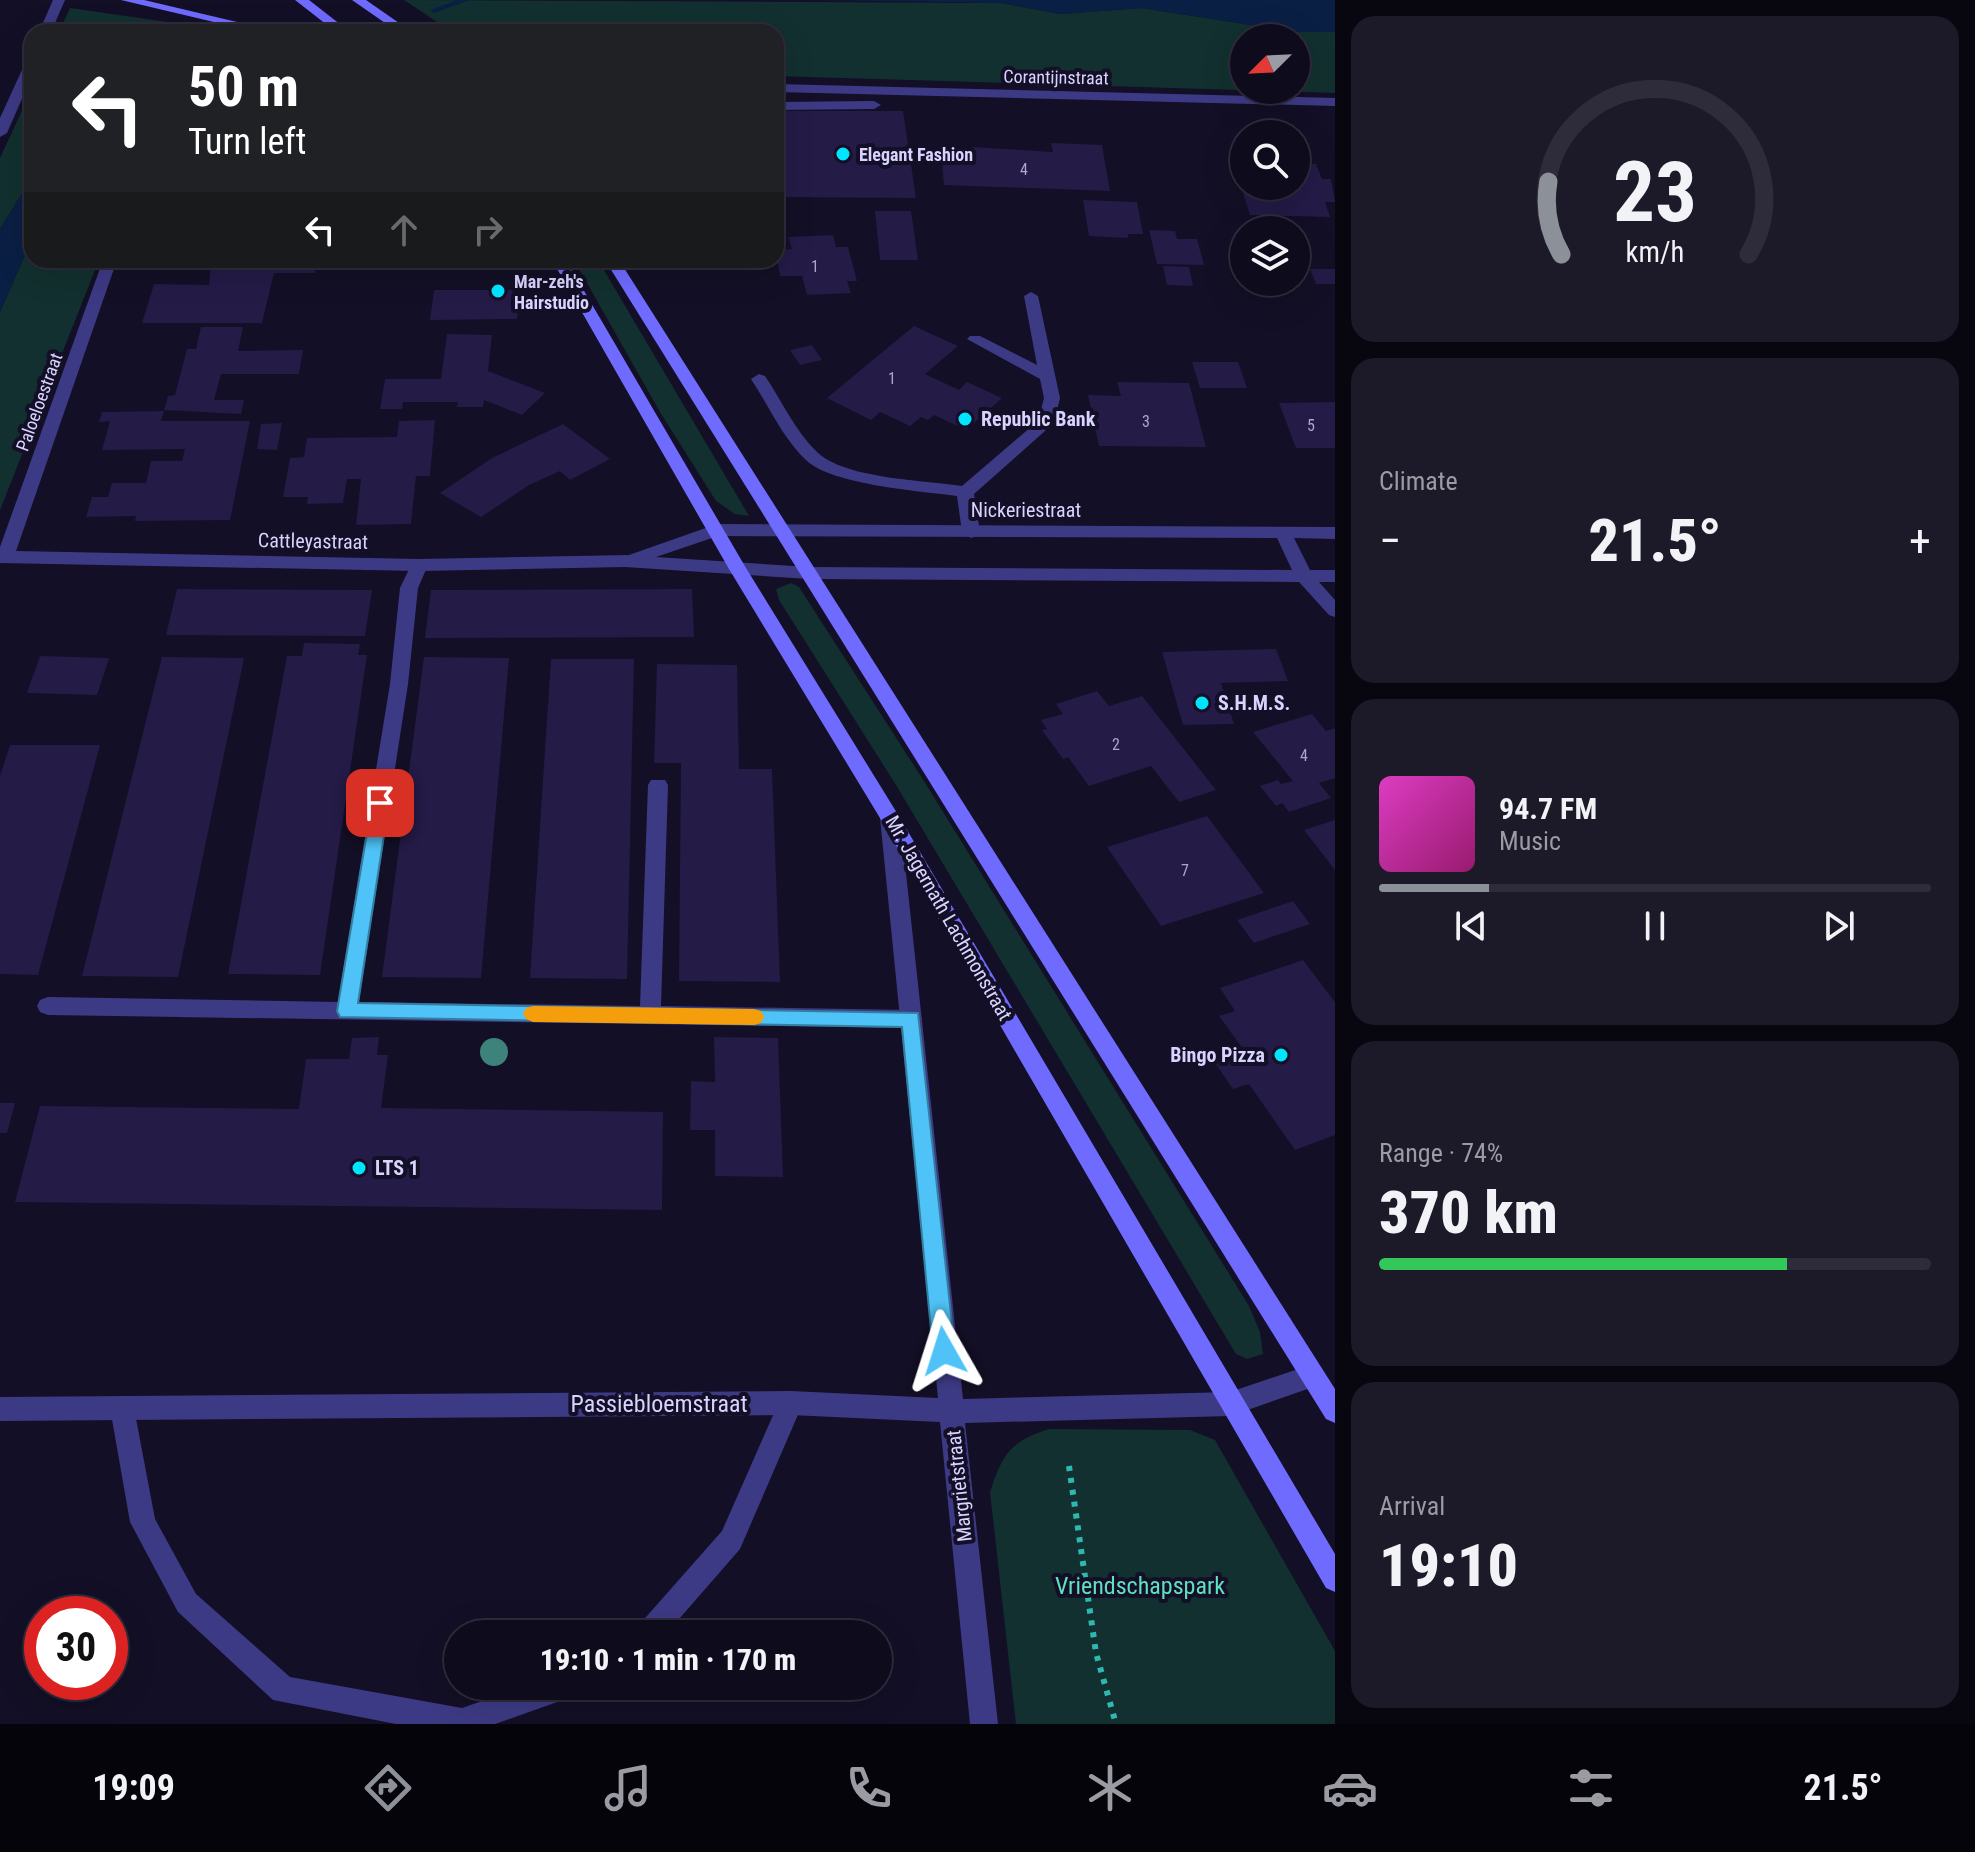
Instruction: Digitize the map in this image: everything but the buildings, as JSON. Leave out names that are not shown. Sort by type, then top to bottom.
[{"type":"main road","points":[[127,0],[236,24]]},
{"type":"main road","points":[[301,0],[333,24]]},
{"type":"main road","points":[[358,0],[394,24]]},
{"type":"main road","name":"Mr. Jagernath Lachmonstraat","points":[[564,268],[1335,1579]]},
{"type":"main road","points":[[617,268],[1335,1411]]},
{"type":"street","points":[[48,24],[59,0]]},
{"type":"street","points":[[0,133],[6,109],[24,76]]},
{"type":"street","name":"Corantijnstraat","points":[[784,88],[1335,102]]},
{"type":"street","points":[[784,106],[874,105]]},
{"type":"street","name":"Paloeloestraat","points":[[2,557],[107,268]]},
{"type":"street","points":[[759,379],[801,442],[820,464],[845,472],[965,492],[1046,423],[1052,398],[1031,296]]},
{"type":"street","points":[[975,339],[1047,376]]},
{"type":"street","points":[[965,492],[971,532]]},
{"type":"street","name":"Cattleyastraat","points":[[625,561],[717,530]]},
{"type":"street","name":"Nickeriestraat","points":[[717,530],[1335,533]]},
{"type":"street","points":[[1282,532],[1304,576],[1335,611]]},
{"type":"street","name":"Cattleyastraat","points":[[2,557],[419,565],[625,561],[809,573]]},
{"type":"street","points":[[347,1011],[399,684],[409,588],[419,565]]},
{"type":"street","points":[[809,573],[1335,576]]},
{"type":"street","points":[[650,1015],[658,785]]},
{"type":"street","name":"Margrietstraat","points":[[890,818],[984,1724]]},
{"type":"street","points":[[48,1006],[911,1019]]},
{"type":"street","name":"Passiebloemstraat","points":[[0,1409],[791,1403],[951,1411],[1230,1404],[1313,1376]]},
{"type":"street","points":[[660,1620],[731,1540],[791,1403]]},
{"type":"street","points":[[122,1408],[143,1522],[187,1603],[283,1690],[462,1722],[524,1700]]},
{"type":"path","points":[[1069,1466],[1096,1653],[1116,1724]]},
{"type":"green space","points":[[404,0],[1001,3],[1060,14],[1142,8],[1245,24],[1230,24],[1230,90],[784,76],[784,24],[440,24]]},
{"type":"green space","points":[[70,8],[181,24],[63,24]]},
{"type":"green space","points":[[1310,32],[1335,32],[1335,93],[1310,92]]},
{"type":"green space","points":[[24,106],[24,190],[0,229],[0,158]]},
{"type":"green space","points":[[24,257],[24,268],[96,268],[0,510],[0,312]]},
{"type":"green space","points":[[579,268],[603,268],[749,516],[735,514],[716,501],[660,412]]},
{"type":"green space","points":[[791,583],[799,587],[922,778],[1249,1306],[1260,1332],[1263,1354],[1247,1359],[1236,1354],[896,785],[779,600],[776,589]]},
{"type":"green space","name":"Vriendschapspark","points":[[1049,1429],[1190,1430],[1215,1440],[1335,1651],[1335,1724],[1016,1724],[990,1492],[1009,1451],[1025,1439]]},
{"type":"water","points":[[807,0],[1335,0],[1335,32],[1310,32],[1310,24],[1245,24],[1142,8],[1060,14],[1001,3]]},
{"type":"water","points":[[24,190],[24,257],[0,312],[0,229]]},
{"type":"waterway","points":[[434,10],[466,0]]},
{"type":"slow traffic","points":[[533,1014],[754,1017]]},
{"type":"place","name":"Elegant Fashion","points":[[843,154]]},
{"type":"place","name":"Mar-zeh's Hairstudio","points":[[498,291]]},
{"type":"place","name":"Republic Bank","points":[[965,419]]},
{"type":"place","name":"S.H.M.S.","points":[[1202,703]]},
{"type":"place","name":"Bingo Pizza","points":[[1281,1055]]},
{"type":"place","name":"LTS 1","points":[[359,1168]]},
{"type":"route","points":[[380,803],[347,1011],[911,1019],[944,1351]]}]
